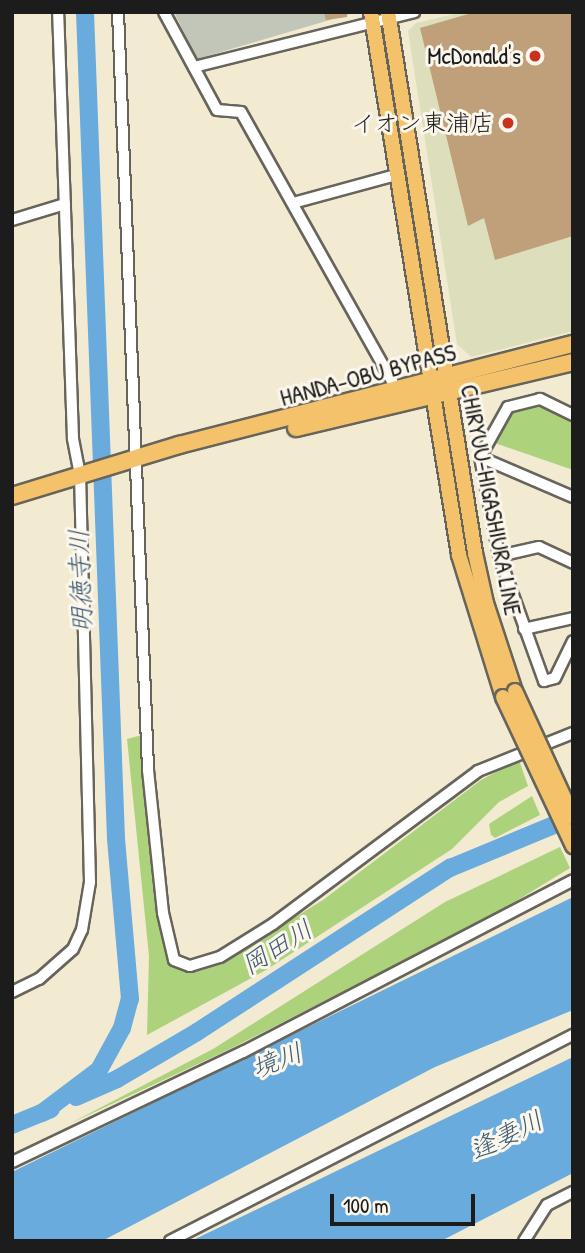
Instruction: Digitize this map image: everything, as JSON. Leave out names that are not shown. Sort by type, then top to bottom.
[{"type":"highway","name":"HANDA-OBU BYPASS","points":[[12,496],[176,449],[398,392],[438,388],[573,344]]},
{"type":"highway","name":"HANDA-OBU BYPASS","points":[[176,449],[183,452],[438,388],[573,362]]},
{"type":"main road","name":"CHIRYUU-HIGASHIURA LINE","points":[[388,16],[438,388]]},
{"type":"main road","name":"CHIRYUU-HIGASHIURA LINE","points":[[372,18],[397,175],[438,388],[486,603],[509,694],[573,846]]},
{"type":"main road","name":"CHIRYUU-HIGASHIURA LINE","points":[[509,694],[573,817]]},
{"type":"street","points":[[12,992],[55,967],[73,948],[82,929],[90,882],[84,474],[73,438],[58,12]]},
{"type":"street","points":[[118,12],[128,462],[148,770],[163,914],[174,960],[190,966],[220,957],[273,924],[478,771],[573,733]]},
{"type":"street","points":[[164,12],[217,110],[241,112],[398,392]]},
{"type":"street","points":[[194,66],[372,18],[414,12]]},
{"type":"street","points":[[293,203],[397,175]]},
{"type":"street","points":[[12,220],[65,204]]},
{"type":"street","points":[[573,415],[540,399],[508,407],[480,457],[499,556],[544,681],[555,678],[573,641]]},
{"type":"street","points":[[480,457],[573,496]]},
{"type":"street","points":[[499,556],[539,547],[573,563]]},
{"type":"street","points":[[524,629],[573,618]]},
{"type":"street","points":[[12,1163],[208,1070],[573,880]]},
{"type":"street","points":[[170,1241],[573,1035]]},
{"type":"street","points":[[524,1241],[547,1205],[573,1192]]},
{"type":"shaded area","points":[[174,12],[357,12],[197,59]]},
{"type":"shaded area","name":"イオン東浦店","points":[[463,12],[573,12],[573,331],[471,357],[457,344],[408,31],[416,23]]},
{"type":"green space","points":[[540,399],[573,412],[573,470],[492,442],[508,407]]},
{"type":"green space","points":[[142,735],[174,960],[204,963],[253,943],[323,900],[481,780],[519,760],[528,786],[499,802],[452,849],[266,970],[147,1035],[149,956],[127,739]]},
{"type":"green space","points":[[532,796],[540,815],[495,838],[491,835],[489,824]]},
{"type":"green space","points":[[560,847],[570,868],[490,917],[230,1049],[69,1124],[213,1049],[445,902]]},
{"type":"water","name":"境川","points":[[573,897],[573,1010],[435,1067],[102,1241],[12,1241],[12,1172]]},
{"type":"water","name":"逢妻川","points":[[573,1057],[573,1173],[441,1241],[191,1241]]},
{"type":"building","points":[[324,12],[347,12],[347,17],[326,20]]},
{"type":"building","name":"イオン東浦店","points":[[475,12],[573,12],[573,236],[495,260],[484,218],[468,226],[420,28]]},
{"type":"waterway","name":"明徳寺川","points":[[42,1113],[99,1070],[122,1028],[130,999],[116,838],[85,12]]},
{"type":"waterway","name":"岡田川","points":[[76,1097],[117,1079],[197,1032],[450,868],[573,817]]},
{"type":"waterway","name":"岡田川","points":[[12,1125],[51,1109]]},
{"type":"place","name":"McDonald's","points":[[535,56]]},
{"type":"place","name":"イオン東浦店","points":[[508,123]]}]
